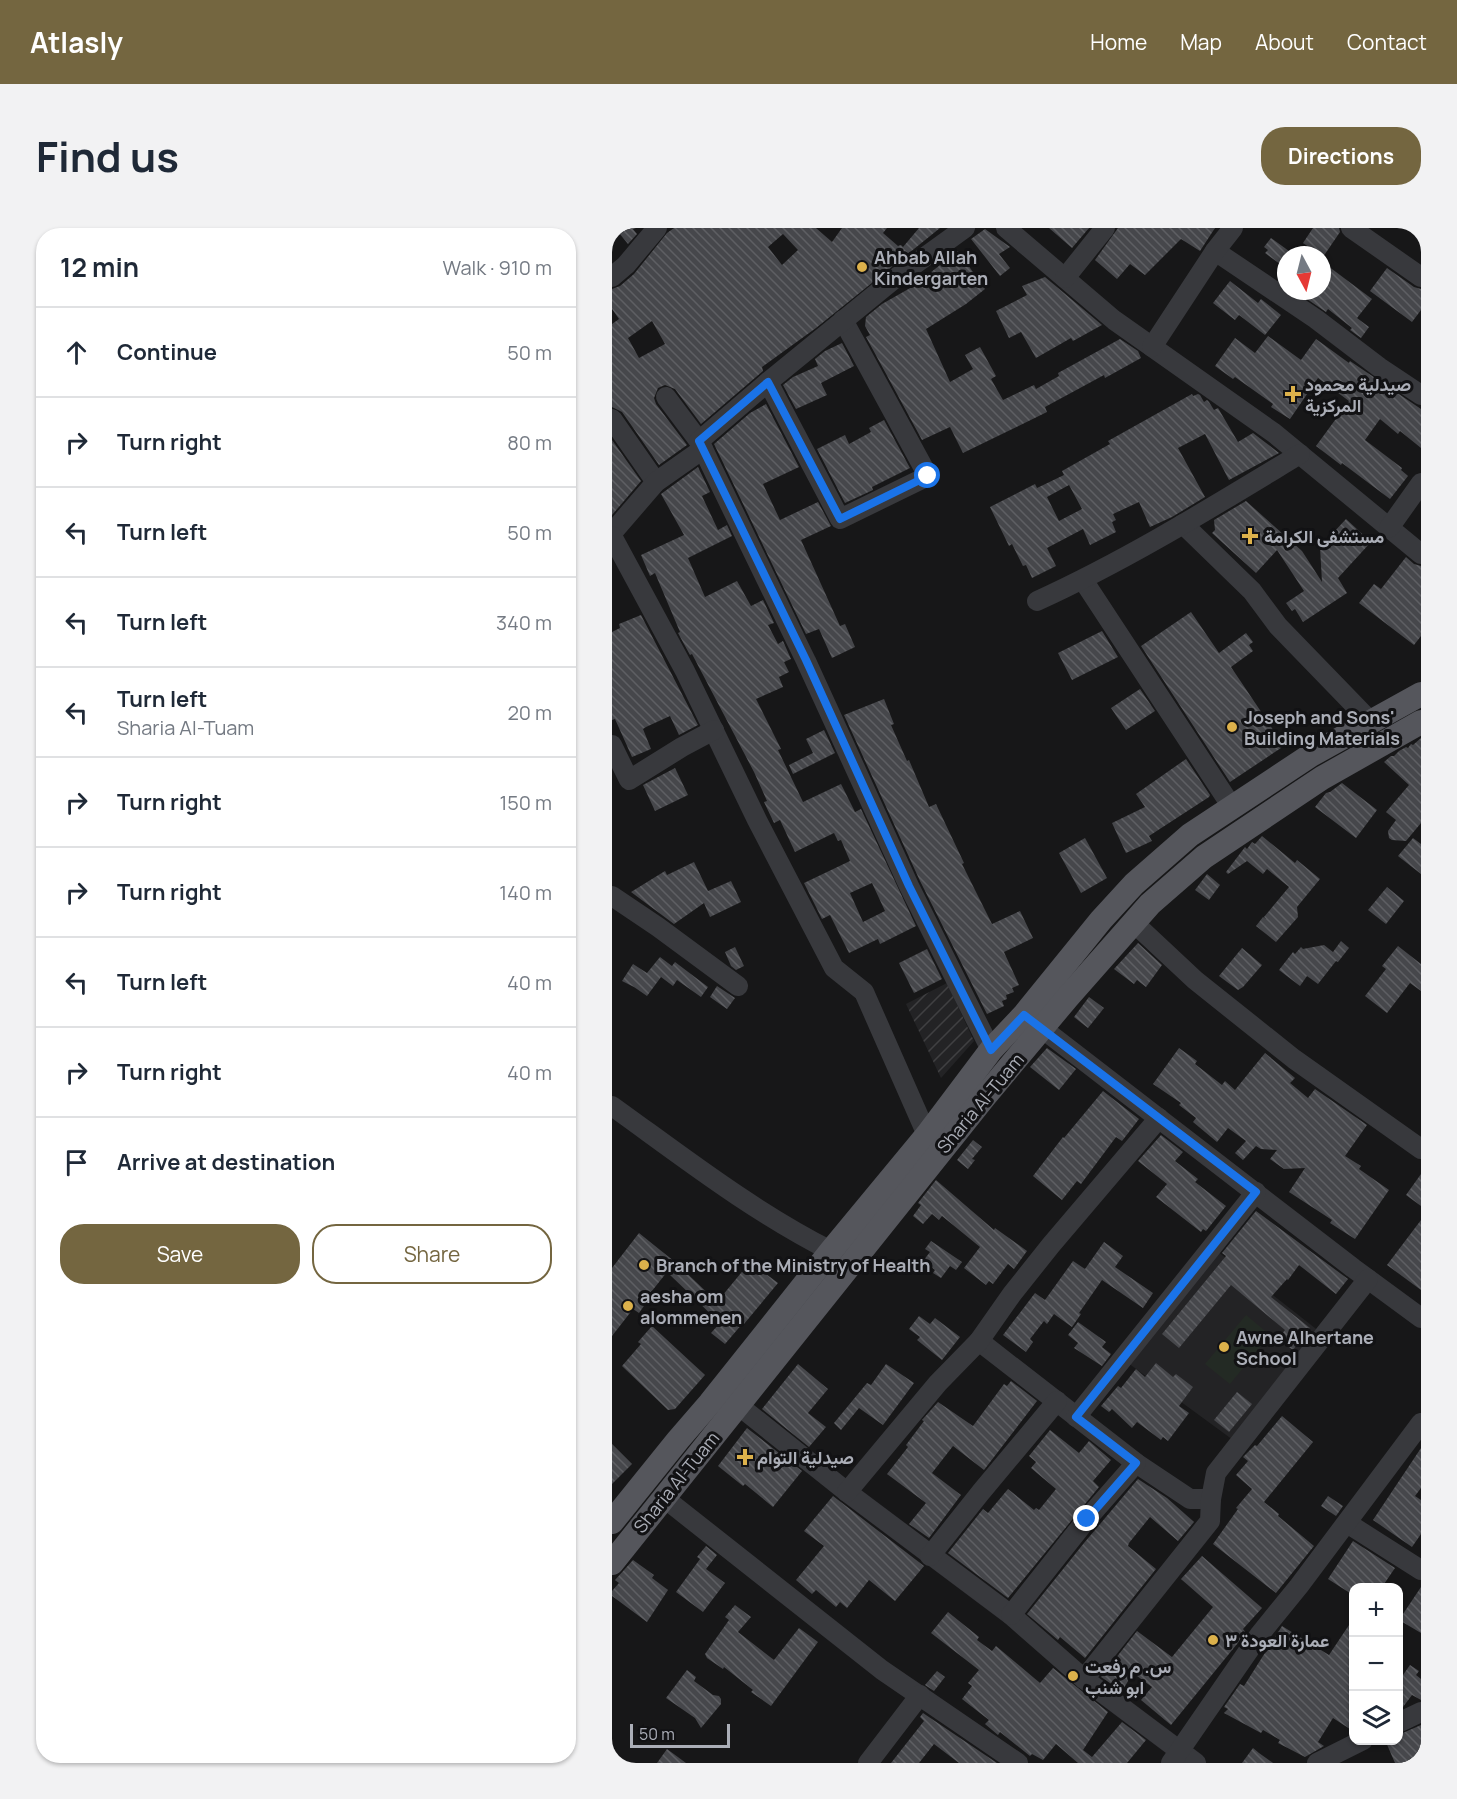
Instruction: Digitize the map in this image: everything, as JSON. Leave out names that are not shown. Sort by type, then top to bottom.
[{"type":"main road","name":"Sharia Al-Tuam","points":[[612,1563],[986,1095],[1096,926],[1134,884],[1190,835],[1232,807],[1311,756],[1421,694]]},
{"type":"main road","name":"Sharia Al-Tuam","points":[[612,1522],[927,1135],[991,1050],[1033,1022],[1174,881],[1204,856],[1322,778],[1421,722]]},
{"type":"street","points":[[612,277],[626,265],[657,228]]},
{"type":"street","points":[[927,1135],[864,992],[834,968],[685,671],[612,534],[656,482],[701,445],[768,382],[892,280],[965,228]]},
{"type":"street","points":[[1006,228],[1114,320],[1274,433],[1421,554]]},
{"type":"street","points":[[1065,278],[1105,228]]},
{"type":"street","points":[[1152,347],[1215,251],[1233,228]]},
{"type":"street","points":[[1351,228],[1421,277]]},
{"type":"street","points":[[1215,251],[1316,319],[1378,367],[1421,395]]},
{"type":"street","points":[[768,382],[840,519],[928,476],[843,320]]},
{"type":"street","points":[[666,397],[701,445],[806,660],[909,886],[991,1050]]},
{"type":"street","points":[[612,418],[656,482]]},
{"type":"street","points":[[1037,601],[1083,580],[1300,454]]},
{"type":"street","points":[[1389,528],[1421,483]]},
{"type":"street","points":[[1183,524],[1252,591],[1278,626],[1370,721]]},
{"type":"street","points":[[1083,580],[1232,807]]},
{"type":"street","points":[[612,745],[629,780],[714,730]]},
{"type":"street","points":[[612,896],[738,986]]},
{"type":"street","points":[[1133,922],[1195,980],[1294,1059],[1421,1149]]},
{"type":"street","points":[[1033,1022],[1421,1318]]},
{"type":"street","points":[[612,1106],[732,1192],[799,1235],[831,1251]]},
{"type":"street","points":[[847,1492],[938,1383],[979,1341],[1051,1245],[1159,1118]]},
{"type":"street","points":[[1076,1417],[1256,1192]]},
{"type":"street","points":[[1084,1679],[1210,1521],[1216,1473],[1368,1279]]},
{"type":"street","points":[[979,1341],[1136,1463],[1190,1499],[1211,1499]]},
{"type":"street","points":[[930,1556],[1057,1401]]},
{"type":"street","points":[[738,1405],[847,1492],[1011,1616],[1175,1756],[1196,1763]]},
{"type":"street","points":[[1175,1756],[1260,1634],[1418,1435]]},
{"type":"street","points":[[1011,1616],[1087,1519],[1136,1463]]},
{"type":"street","points":[[663,1497],[873,1663],[1018,1763]]},
{"type":"street","points":[[1347,1523],[1421,1570]]},
{"type":"street","points":[[868,1763],[920,1695]]},
{"type":"street","points":[[1403,1721],[1421,1712]]},
{"type":"street","points":[[1317,1763],[1353,1745]]},
{"type":"shaded area","points":[[947,983],[974,1041],[941,1078],[906,1004]]},
{"type":"shaded area","name":"Awne Alhertane School","points":[[1217,1251],[1320,1332],[1233,1440],[1128,1363]]},
{"type":"shaded area","points":[[1246,1315],[1270,1335],[1230,1384],[1205,1364]]},
{"type":"building","points":[[615,228],[632,228],[637,234],[628,244]]},
{"type":"building","points":[[674,228],[816,228],[832,242],[842,228],[887,228],[883,233],[898,246],[903,247],[919,228],[940,228],[816,328],[762,367],[763,371],[701,424],[675,389],[665,385],[658,388],[654,398],[656,404],[687,445],[659,465],[622,412],[612,407],[612,324],[619,319],[612,309],[612,289],[620,286],[634,274],[667,233]],"holes":[[[783,234],[798,250],[782,265],[768,247]],[[652,321],[665,344],[639,358],[628,338]]]},
{"type":"building","points":[[1049,228],[1089,228],[1072,248]]},
{"type":"building","points":[[1118,228],[1215,228],[1200,251],[1181,239],[1145,275],[1130,264],[1117,279],[1095,260]]},
{"type":"building","points":[[1313,228],[1339,228],[1340,232],[1330,246],[1307,246],[1303,243]]},
{"type":"building","points":[[985,229],[1010,247],[999,254],[1010,268],[1000,276],[971,239]]},
{"type":"building","points":[[1271,238],[1282,246],[1277,246],[1277,262],[1265,253],[1268,250],[1264,247]]},
{"type":"building","points":[[958,251],[985,289],[926,329],[950,382],[973,369],[965,355],[980,347],[996,376],[991,379],[1003,400],[1034,385],[1036,389],[1059,376],[1058,373],[1120,339],[1138,351],[1141,358],[1045,407],[1047,412],[963,453],[950,427],[922,440],[866,337],[870,335],[865,326],[866,317],[882,304],[912,287]]},
{"type":"building","points":[[1331,268],[1372,299],[1357,318],[1369,327],[1361,338],[1328,309],[1326,312],[1308,300],[1331,300]]},
{"type":"building","points":[[1387,268],[1414,287],[1421,289],[1421,310],[1412,322],[1370,291]]},
{"type":"building","points":[[1045,277],[1102,325],[1073,341],[1071,338],[1036,358],[1021,332],[1009,338],[996,311],[1027,295],[1022,286]]},
{"type":"building","points":[[1230,281],[1258,303],[1261,299],[1281,315],[1265,335],[1239,315],[1235,320],[1213,303]]},
{"type":"building","points":[[1268,336],[1301,360],[1316,339],[1421,409],[1421,448],[1400,431],[1398,434],[1380,419],[1365,440],[1402,468],[1401,470],[1408,476],[1390,499],[1316,446],[1349,401],[1318,378],[1290,419],[1271,407],[1273,404],[1235,377],[1233,379],[1215,366],[1235,338],[1255,353]]},
{"type":"building","points":[[842,343],[854,366],[821,383],[827,395],[796,409],[783,385],[793,377],[818,366],[815,359]]},
{"type":"building","points":[[1192,394],[1193,396],[1198,394],[1204,402],[1207,400],[1209,402],[1214,410],[1218,408],[1238,442],[1253,433],[1279,453],[1229,480],[1205,434],[1178,448],[1205,497],[1150,527],[1139,502],[1113,514],[1116,520],[1112,522],[1116,532],[1090,545],[1083,529],[1047,548],[1056,566],[1032,578],[1012,544],[1009,546],[990,507],[1035,484],[1037,488],[1064,475],[1062,471],[1110,444],[1108,441]],"holes":[[[1069,485],[1082,509],[1059,521],[1047,497]]]},
{"type":"building","points":[[766,404],[799,467],[763,484],[780,520],[818,502],[831,526],[801,540],[840,626],[845,624],[855,647],[832,658],[819,629],[806,634],[714,444],[750,413]]},
{"type":"building","points":[[884,420],[910,468],[872,487],[873,490],[845,503],[817,449],[845,435],[849,444],[871,432],[869,428]]},
{"type":"building","points":[[612,440],[641,481],[612,515]]},
{"type":"building","points":[[698,467],[710,492],[702,496],[718,530],[727,525],[732,536],[688,558],[705,597],[737,581],[751,606],[763,600],[774,623],[768,625],[778,644],[783,641],[791,659],[784,662],[789,672],[779,677],[783,687],[756,699],[781,749],[778,750],[803,802],[841,784],[855,812],[861,809],[916,926],[880,944],[878,939],[849,953],[830,915],[822,919],[804,883],[850,861],[841,840],[838,841],[834,833],[795,852],[780,820],[774,823],[754,772],[692,654],[690,655],[678,633],[680,632],[655,573],[650,576],[641,555],[684,535],[661,494]],"holes":[[[872,883],[885,911],[863,922],[850,893]]]},
{"type":"building","points":[[1246,501],[1302,551],[1322,582],[1320,547],[1346,519],[1371,542],[1338,578],[1347,593],[1303,622],[1295,609],[1292,611],[1286,603],[1304,591],[1277,550],[1256,573],[1212,533],[1215,530],[1214,520]]},
{"type":"building","points":[[1406,557],[1414,564],[1421,566],[1421,636],[1414,645],[1359,603],[1374,584],[1381,589]]},
{"type":"building","points":[[1191,612],[1219,653],[1246,633],[1253,642],[1249,645],[1253,651],[1231,667],[1284,746],[1230,782],[1141,646]]},
{"type":"building","points":[[641,615],[698,725],[679,735],[670,716],[646,727],[643,729],[651,749],[632,757],[615,719],[612,720],[612,632],[620,628],[619,624]]},
{"type":"building","points":[[1102,631],[1118,657],[1072,680],[1058,653]]},
{"type":"building","points":[[1140,689],[1155,711],[1126,730],[1111,708]]},
{"type":"building","points":[[884,699],[894,724],[891,725],[929,807],[936,804],[964,863],[962,864],[992,924],[1020,911],[1033,938],[1004,952],[1019,985],[1012,988],[1014,992],[1006,995],[1007,999],[1002,1001],[1004,1006],[987,1014],[920,881],[844,715]]},
{"type":"building","points":[[824,730],[835,753],[793,774],[789,765],[813,753],[806,739]]},
{"type":"building","points":[[1421,738],[1421,823],[1406,841],[1392,840],[1389,838],[1388,831],[1396,820],[1386,812],[1409,785],[1384,762]]},
{"type":"building","points":[[1186,759],[1210,795],[1209,797],[1149,836],[1152,841],[1126,853],[1112,823],[1145,807],[1136,794]]},
{"type":"building","points":[[675,768],[688,795],[655,811],[643,785]]},
{"type":"building","points":[[1342,783],[1377,810],[1356,838],[1315,807],[1326,793]]},
{"type":"building","points":[[1262,836],[1295,863],[1297,860],[1320,879],[1297,907],[1298,917],[1276,942],[1256,926],[1263,917],[1266,919],[1264,917],[1289,887],[1267,869],[1263,874],[1247,861],[1228,874],[1226,872],[1245,847],[1247,849],[1252,842],[1255,844]]},
{"type":"building","points":[[1085,838],[1107,878],[1081,893],[1059,853]]},
{"type":"building","points":[[1413,838],[1421,844],[1421,874],[1398,856]]},
{"type":"building","points":[[694,862],[708,891],[731,881],[741,902],[710,917],[704,903],[674,924],[631,892],[665,871],[667,875]]},
{"type":"building","points":[[1207,874],[1220,885],[1209,900],[1195,890]]},
{"type":"building","points":[[1387,887],[1404,901],[1386,924],[1368,910]]},
{"type":"building","points":[[1341,941],[1349,948],[1318,984],[1307,976],[1300,986],[1279,970],[1293,952],[1295,954],[1301,947],[1303,949],[1324,945],[1333,952]]},
{"type":"building","points":[[1138,943],[1162,965],[1146,987],[1137,980],[1134,984],[1114,969]]},
{"type":"building","points":[[1398,946],[1421,964],[1421,991],[1410,983],[1387,1013],[1365,996],[1386,969],[1382,966]]},
{"type":"building","points":[[735,947],[744,966],[736,970],[731,966],[725,952]]},
{"type":"building","points":[[1242,948],[1262,965],[1238,990],[1219,976]]},
{"type":"building","points":[[927,949],[942,979],[914,993],[899,963]]},
{"type":"building","points":[[660,957],[672,966],[675,962],[708,987],[701,997],[677,980],[673,986],[661,977],[647,996],[622,981],[633,964],[647,973]]},
{"type":"building","points":[[717,986],[735,998],[727,1009],[710,997]]},
{"type":"building","points":[[1089,997],[1104,1008],[1088,1028],[1074,1017]]},
{"type":"building","points":[[1047,1048],[1076,1069],[1059,1090],[1030,1067]]},
{"type":"building","points":[[1179,1048],[1197,1061],[1195,1064],[1222,1085],[1225,1081],[1235,1090],[1265,1053],[1295,1078],[1290,1083],[1308,1098],[1315,1089],[1367,1125],[1345,1156],[1361,1166],[1359,1169],[1389,1190],[1355,1239],[1330,1223],[1332,1220],[1289,1192],[1305,1168],[1284,1169],[1270,1159],[1277,1150],[1261,1149],[1256,1146],[1243,1160],[1235,1153],[1246,1141],[1228,1128],[1217,1142],[1193,1122],[1196,1118],[1179,1105],[1181,1103],[1153,1084]]},
{"type":"building","points":[[1103,1091],[1139,1119],[1122,1141],[1116,1137],[1081,1184],[1077,1181],[1062,1200],[1033,1176]]},
{"type":"building","points":[[1161,1135],[1183,1152],[1175,1161],[1198,1179],[1195,1182],[1226,1206],[1206,1231],[1203,1229],[1201,1232],[1156,1197],[1167,1184],[1138,1161]]},
{"type":"building","points":[[973,1140],[982,1147],[972,1159],[975,1160],[968,1169],[957,1160]]},
{"type":"building","points":[[1421,1174],[1421,1206],[1406,1195]]},
{"type":"building","points":[[936,1180],[994,1230],[995,1228],[1027,1251],[1014,1269],[1008,1264],[993,1284],[989,1281],[986,1285],[964,1268],[980,1247],[942,1216],[939,1220],[932,1214],[923,1224],[913,1216],[921,1205],[918,1203]]},
{"type":"building","points":[[1256,1211],[1348,1279],[1336,1294],[1299,1265],[1271,1297],[1310,1328],[1293,1350],[1278,1339],[1285,1330],[1231,1285],[1179,1348],[1162,1334],[1226,1256],[1222,1253]]},
{"type":"building","points":[[1421,1220],[1421,1290],[1387,1265]]},
{"type":"building","points":[[639,1233],[675,1262],[717,1302],[746,1267],[750,1271],[754,1265],[778,1283],[725,1344],[711,1333],[720,1323],[667,1272],[644,1301],[646,1303],[639,1313],[633,1309],[612,1336],[612,1268]]},
{"type":"building","points":[[931,1241],[962,1262],[956,1270],[950,1266],[941,1278],[933,1273],[935,1270],[923,1261],[930,1252],[925,1249]]},
{"type":"building","points":[[1104,1242],[1123,1256],[1115,1267],[1153,1293],[1143,1308],[1102,1280],[1072,1327],[1054,1314],[1047,1324],[1044,1321],[1030,1339],[1033,1342],[1026,1352],[1003,1335],[1035,1293],[1045,1300],[1073,1261],[1085,1269]]},
{"type":"building","points":[[919,1316],[930,1324],[935,1318],[960,1337],[942,1360],[917,1340],[920,1337],[909,1329]]},
{"type":"building","points":[[1078,1322],[1106,1342],[1102,1347],[1111,1354],[1102,1366],[1074,1348],[1078,1343],[1068,1335]]},
{"type":"building","points":[[652,1326],[705,1375],[675,1409],[668,1410],[622,1366],[641,1344],[638,1342]]},
{"type":"building","points":[[1156,1363],[1173,1377],[1176,1374],[1193,1387],[1179,1406],[1189,1413],[1168,1441],[1163,1437],[1161,1440],[1137,1422],[1132,1428],[1112,1409],[1109,1412],[1101,1406],[1118,1386],[1121,1388],[1136,1369],[1145,1377]]},
{"type":"building","points":[[798,1364],[828,1389],[808,1413],[826,1427],[809,1447],[762,1409]]},
{"type":"building","points":[[886,1364],[914,1383],[883,1425],[859,1408],[841,1430],[834,1423],[867,1383],[871,1385]]},
{"type":"building","points":[[1011,1381],[1037,1401],[984,1470],[953,1446],[932,1473],[961,1495],[929,1538],[909,1524],[926,1503],[887,1474],[908,1447],[906,1445],[924,1421],[922,1420],[938,1402],[973,1426],[1004,1384],[1007,1386]]},
{"type":"building","points":[[1237,1392],[1252,1404],[1229,1432],[1214,1420]]},
{"type":"building","points":[[1282,1416],[1313,1442],[1264,1502],[1314,1546],[1276,1593],[1213,1544],[1238,1509],[1236,1508],[1252,1489],[1236,1475],[1248,1461],[1243,1457],[1255,1445],[1257,1446]]},
{"type":"building","points":[[747,1428],[802,1471],[773,1507],[718,1466]]},
{"type":"building","points":[[1050,1430],[1079,1453],[1089,1441],[1111,1460],[1093,1481],[1099,1487],[1008,1598],[948,1553],[983,1509],[988,1513],[1008,1489],[1034,1510],[1036,1508],[1039,1510],[1056,1489],[1031,1468],[1036,1462],[1029,1456]]},
{"type":"building","points":[[612,1444],[632,1464],[612,1484]]},
{"type":"building","points":[[1421,1448],[1421,1488],[1415,1496],[1421,1500],[1421,1534],[1412,1547],[1373,1520]]},
{"type":"building","points":[[1138,1479],[1167,1498],[1194,1522],[1178,1541],[1150,1517],[1129,1543],[1128,1546],[1156,1569],[1085,1658],[1060,1637],[1058,1640],[1027,1614]]},
{"type":"building","points":[[833,1496],[924,1566],[895,1601],[869,1580],[847,1608],[840,1602],[836,1607],[816,1590],[812,1594],[796,1580],[824,1546],[804,1531]]},
{"type":"building","points":[[1328,1496],[1343,1506],[1336,1516],[1321,1506]]},
{"type":"building","points":[[1353,1541],[1395,1568],[1385,1583],[1349,1583],[1349,1592],[1328,1579]]},
{"type":"building","points":[[706,1546],[717,1555],[706,1569],[725,1583],[703,1612],[676,1592],[700,1559],[697,1557]]},
{"type":"building","points":[[1202,1556],[1262,1608],[1243,1629],[1246,1633],[1171,1725],[1141,1700],[1152,1687],[1133,1673],[1122,1691],[1101,1677],[1137,1631],[1172,1657],[1213,1607],[1181,1579]]},
{"type":"building","points":[[633,1560],[654,1575],[652,1578],[668,1590],[647,1622],[612,1596],[612,1591],[619,1583],[615,1580]]},
{"type":"building","points":[[1421,1587],[1421,1633],[1403,1622],[1403,1614]]},
{"type":"building","points":[[735,1605],[751,1617],[738,1632],[774,1660],[799,1628],[818,1642],[771,1706],[751,1692],[753,1690],[724,1667],[723,1669],[707,1658],[705,1654],[729,1620],[725,1617]]},
{"type":"building","points":[[948,1612],[979,1637],[977,1640],[992,1651],[996,1646],[1040,1683],[1053,1668],[1108,1712],[1083,1750],[1092,1757],[1122,1722],[1146,1740],[1127,1763],[1078,1763],[1056,1744],[1043,1760],[1032,1754],[1030,1756],[1000,1732],[998,1735],[985,1724],[989,1720],[962,1699],[972,1686],[968,1683],[979,1670],[931,1633]]},
{"type":"building","points":[[1349,1625],[1349,1728],[1333,1718],[1318,1742],[1324,1746],[1305,1757],[1278,1743],[1280,1740],[1263,1730],[1261,1733],[1224,1713],[1228,1709],[1224,1707],[1240,1684],[1244,1686],[1282,1626],[1329,1655]]},
{"type":"building","points":[[1410,1665],[1419,1671],[1416,1675],[1421,1679],[1421,1700],[1412,1695],[1403,1707],[1403,1691],[1403,1675]]},
{"type":"building","points":[[687,1670],[696,1677],[694,1681],[721,1699],[721,1704],[701,1728],[695,1718],[666,1698]]},
{"type":"building","points":[[937,1671],[945,1677],[934,1691],[925,1685]]},
{"type":"building","points":[[923,1713],[997,1763],[959,1763],[934,1744],[919,1763],[891,1763],[924,1721],[920,1717]]},
{"type":"building","points":[[1421,1725],[1421,1763],[1395,1763],[1387,1745],[1403,1745],[1403,1733]]},
{"type":"building","points":[[1253,1748],[1259,1753],[1273,1763],[1242,1763]]},
{"type":"building","points":[[667,1749],[686,1763],[657,1763]]},
{"type":"place","name":"Ahbab Allah Kindergarten","points":[[862,267]]},
{"type":"place","name":"صيدلية محمود المركزية","points":[[1293,394]]},
{"type":"place","name":"مستشفى الكرامة","points":[[1250,536]]},
{"type":"place","name":"Joseph and Sons' Building Materials","points":[[1232,727]]},
{"type":"place","name":"Branch of the Ministry of Health","points":[[644,1265]]},
{"type":"place","name":"aesha om alommenen","points":[[628,1306]]},
{"type":"place","name":"Awne Alhertane School","points":[[1224,1347]]},
{"type":"place","name":"صيدلية التوام","points":[[745,1457]]},
{"type":"place","name":"عمارة العودة ٣","points":[[1213,1640]]},
{"type":"place","name":"س. م رفعت ابو شنب","points":[[1073,1676]]},
{"type":"route","points":[[928,476],[840,519],[768,382],[699,441],[806,660],[909,886],[991,1050],[1024,1015],[1256,1192],[1076,1417],[1136,1463],[1087,1519]]}]
